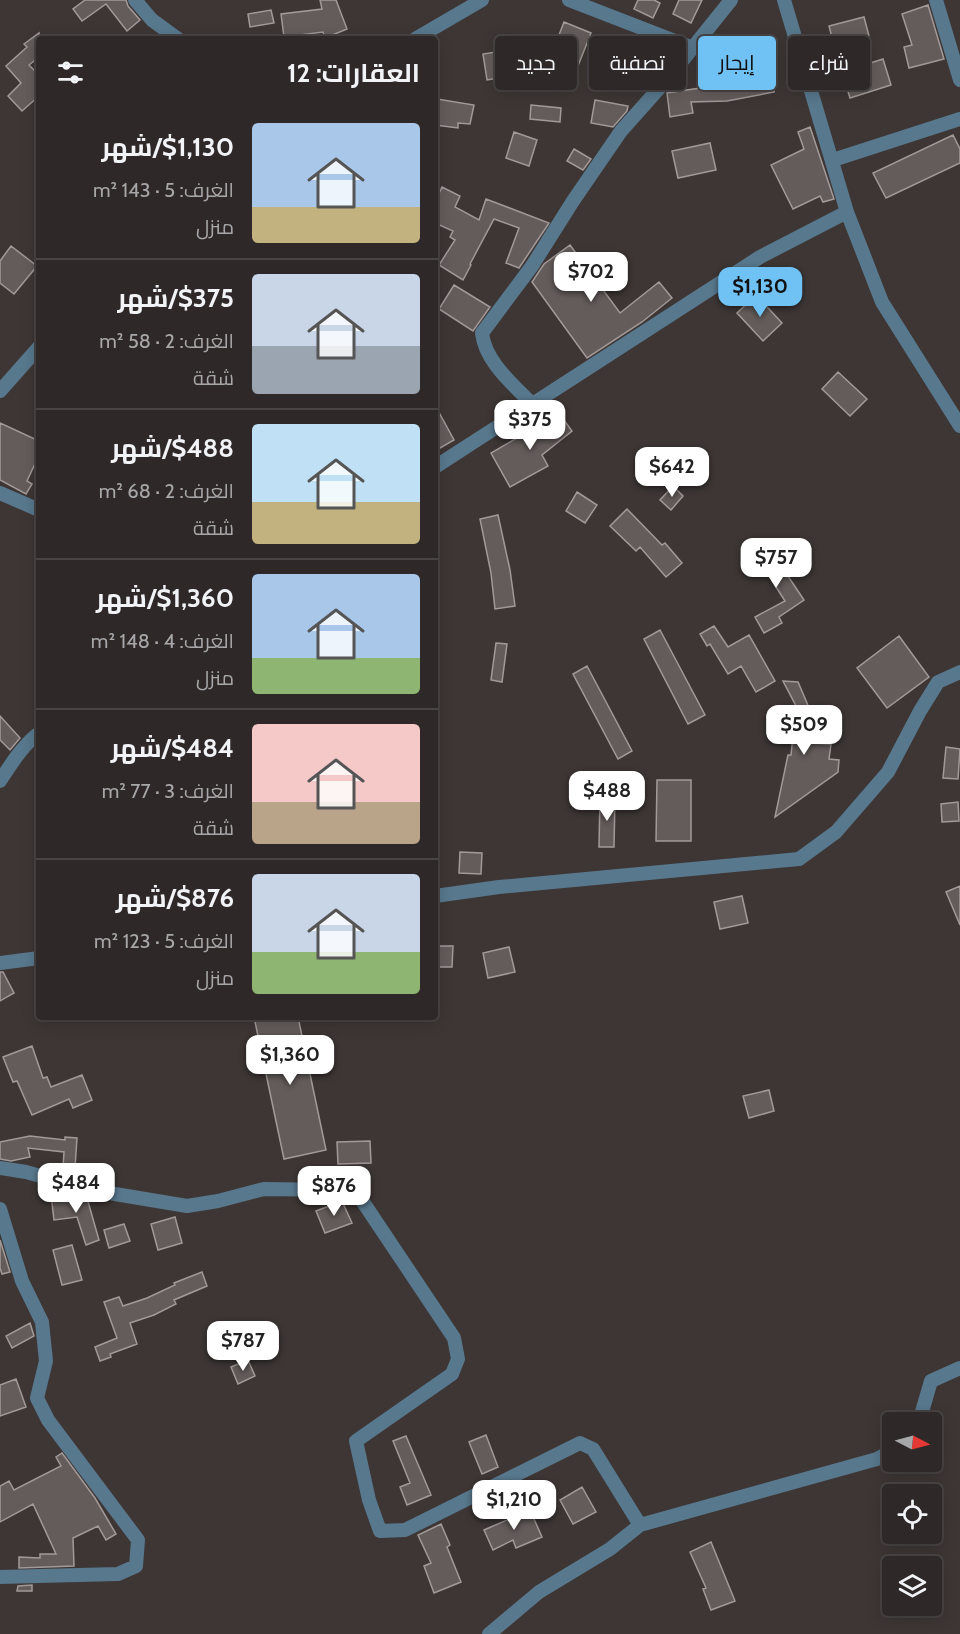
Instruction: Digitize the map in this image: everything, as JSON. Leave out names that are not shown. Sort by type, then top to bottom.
[{"type":"street","points":[[135,0],[152,20],[174,36]]},
{"type":"street","points":[[420,36],[482,0]]},
{"type":"street","points":[[569,0],[693,48]]},
{"type":"street","points":[[532,404],[489,355],[483,346],[482,333],[532,266],[621,130],[693,48],[731,0]]},
{"type":"street","points":[[784,0],[847,212],[882,302],[960,426]]},
{"type":"street","points":[[936,0],[960,80]]},
{"type":"street","points":[[833,160],[960,119]]},
{"type":"street","points":[[438,465],[760,257],[847,212]]},
{"type":"street","points":[[0,391],[36,350]]},
{"type":"street","points":[[0,493],[36,509]]},
{"type":"street","points":[[438,896],[510,886],[799,859],[836,832],[888,772],[938,682],[960,672]]},
{"type":"street","points":[[0,782],[10,766],[36,735]]},
{"type":"street","points":[[0,963],[36,958]]},
{"type":"street","points":[[0,1168],[26,1172],[91,1190],[187,1206],[264,1190],[337,1190],[361,1199],[454,1338],[458,1359],[452,1374],[356,1442],[369,1500],[380,1531],[405,1530],[580,1443],[593,1449],[640,1525]]},
{"type":"street","points":[[0,1209],[22,1281],[42,1322],[46,1361],[37,1398],[48,1420],[138,1540],[136,1566],[118,1574],[0,1577]]},
{"type":"street","points":[[922,1412],[931,1381],[960,1368]]},
{"type":"street","points":[[489,1634],[539,1592],[610,1550],[640,1525],[882,1456]]},
{"type":"building","points":[[85,0],[126,0],[128,6],[140,20],[127,31],[106,4],[82,21],[73,9]]},
{"type":"building","points":[[320,0],[336,0],[347,29],[330,36],[324,36],[323,32],[284,36],[281,14],[322,9]]},
{"type":"building","points":[[638,0],[654,0],[660,3],[653,18],[634,9]]},
{"type":"building","points":[[679,0],[702,0],[691,23],[673,14]]},
{"type":"building","points":[[928,5],[944,59],[909,68],[904,47],[912,45],[902,14]]},
{"type":"building","points":[[271,10],[274,23],[250,27],[248,14]]},
{"type":"building","points":[[864,17],[869,36],[832,36],[829,26]]},
{"type":"building","points":[[564,22],[591,33],[577,68],[577,36],[559,36]]},
{"type":"building","points":[[39,33],[39,36],[36,36],[36,59],[29,65],[36,72],[36,99],[22,111],[8,96],[21,83],[6,66],[27,47],[24,44]]},
{"type":"building","points":[[495,52],[495,79],[487,80],[483,54]]},
{"type":"building","points":[[883,59],[891,85],[850,98],[848,90],[870,90],[870,63]]},
{"type":"building","points":[[698,88],[774,90],[774,92],[727,101],[691,102],[693,113],[670,117],[667,93]]},
{"type":"building","points":[[438,99],[474,105],[470,124],[458,123],[458,128],[438,125]]},
{"type":"building","points":[[595,100],[628,106],[627,111],[613,127],[591,123]]},
{"type":"building","points":[[531,105],[561,108],[560,122],[530,119]]},
{"type":"building","points":[[810,127],[834,199],[823,202],[820,196],[793,209],[771,165],[804,149],[798,132]]},
{"type":"building","points":[[514,132],[537,140],[529,166],[506,158]]},
{"type":"building","points":[[953,135],[960,149],[960,163],[886,198],[873,173]]},
{"type":"building","points":[[710,143],[716,170],[678,178],[672,151]]},
{"type":"building","points":[[574,149],[591,159],[583,170],[567,161]]},
{"type":"building","points":[[442,187],[460,196],[455,207],[479,220],[486,199],[549,223],[519,268],[506,263],[519,228],[494,219],[463,280],[439,265],[455,240],[450,237],[453,231],[438,224],[438,196]]},
{"type":"building","points":[[570,245],[620,313],[659,282],[672,298],[642,322],[587,358],[532,282],[544,264]]},
{"type":"building","points":[[11,246],[36,267],[14,294],[0,283],[0,261]]},
{"type":"building","points":[[454,285],[490,307],[473,331],[439,309]]},
{"type":"building","points":[[756,295],[782,323],[763,341],[737,313]]},
{"type":"building","points":[[838,372],[867,399],[850,416],[822,389]]},
{"type":"building","points":[[438,411],[454,440],[438,449]]},
{"type":"building","points":[[559,413],[572,431],[542,455],[548,466],[510,487],[491,453],[529,431],[530,434]]},
{"type":"building","points":[[0,423],[36,440],[36,462],[27,481],[32,484],[26,494],[0,480]]},
{"type":"building","points":[[673,486],[683,496],[671,510],[660,500]]},
{"type":"building","points":[[577,492],[597,505],[585,523],[566,511]]},
{"type":"building","points":[[627,509],[662,545],[665,543],[682,563],[666,577],[640,547],[636,551],[610,526]]},
{"type":"building","points":[[498,515],[515,606],[495,609],[491,573],[480,519]]},
{"type":"building","points":[[765,540],[778,565],[780,564],[804,600],[779,617],[782,623],[764,633],[755,617],[785,601],[752,546]]},
{"type":"building","points":[[714,626],[728,647],[749,635],[775,681],[756,692],[741,666],[728,674],[710,644],[707,646],[700,634]]},
{"type":"building","points":[[660,630],[705,715],[688,724],[644,639]]},
{"type":"building","points":[[899,636],[929,677],[887,708],[857,668]]},
{"type":"building","points":[[496,643],[507,644],[502,682],[491,680]]},
{"type":"building","points":[[587,666],[632,751],[618,759],[573,674]]},
{"type":"building","points":[[783,681],[798,682],[810,710],[813,710],[811,743],[831,744],[829,759],[839,760],[838,772],[775,817],[788,755],[791,755],[796,706]]},
{"type":"building","points":[[0,716],[20,738],[10,750],[0,740]]},
{"type":"building","points":[[946,747],[960,749],[958,779],[943,778]]},
{"type":"building","points":[[657,780],[691,780],[691,841],[656,841]]},
{"type":"building","points":[[600,796],[615,797],[614,847],[599,847]]},
{"type":"building","points":[[958,802],[959,821],[942,822],[941,804]]},
{"type":"building","points":[[460,852],[482,853],[481,874],[459,873]]},
{"type":"building","points":[[960,886],[960,925],[946,892]]},
{"type":"building","points":[[742,896],[748,923],[720,929],[714,902]]},
{"type":"building","points":[[438,946],[453,946],[452,967],[438,967]]},
{"type":"building","points":[[509,947],[515,972],[488,978],[483,953]]},
{"type":"building","points":[[0,972],[3,972],[14,993],[0,1001]]},
{"type":"building","points":[[255,1020],[299,1020],[326,1150],[284,1159]]},
{"type":"building","points":[[32,1046],[43,1078],[47,1077],[51,1087],[82,1075],[92,1100],[73,1108],[69,1099],[32,1115],[17,1081],[13,1082],[3,1057]]},
{"type":"building","points":[[769,1090],[774,1111],[749,1118],[743,1096]]},
{"type":"building","points":[[30,1136],[65,1140],[65,1137],[77,1138],[75,1168],[63,1167],[64,1152],[28,1148],[30,1157],[11,1161],[0,1159],[0,1142]]},
{"type":"building","points":[[370,1141],[371,1163],[338,1164],[337,1142]]},
{"type":"building","points":[[74,1194],[74,1201],[87,1198],[99,1240],[86,1245],[77,1217],[54,1220],[51,1195]]},
{"type":"building","points":[[342,1201],[352,1223],[325,1233],[316,1211]]},
{"type":"building","points":[[175,1217],[182,1243],[158,1250],[151,1224]]},
{"type":"building","points":[[124,1224],[130,1241],[109,1248],[104,1230]]},
{"type":"building","points":[[0,1240],[10,1272],[2,1274],[0,1268]]},
{"type":"building","points":[[72,1245],[82,1280],[62,1285],[53,1250]]},
{"type":"building","points":[[202,1272],[207,1286],[174,1300],[176,1304],[154,1315],[130,1323],[137,1344],[110,1354],[111,1357],[100,1361],[95,1347],[117,1338],[104,1302],[119,1297],[123,1306],[147,1298],[175,1285],[174,1283]]},
{"type":"building","points":[[30,1323],[34,1336],[12,1348],[6,1336]]},
{"type":"building","points":[[248,1360],[255,1376],[238,1384],[231,1367]]},
{"type":"building","points":[[16,1379],[26,1407],[0,1416],[0,1385]]},
{"type":"building","points":[[486,1435],[498,1467],[482,1474],[469,1442]]},
{"type":"building","points":[[406,1436],[431,1495],[407,1505],[400,1487],[410,1483],[393,1441]]},
{"type":"building","points":[[62,1453],[95,1498],[116,1534],[106,1540],[98,1526],[73,1538],[74,1566],[19,1568],[19,1557],[40,1558],[40,1554],[56,1554],[33,1504],[0,1522],[0,1486],[9,1481],[14,1490],[61,1466],[56,1457]]},
{"type":"building","points":[[582,1487],[596,1512],[573,1524],[560,1500]]},
{"type":"building","points":[[530,1510],[542,1537],[516,1548],[513,1540],[493,1550],[484,1530]]},
{"type":"building","points":[[441,1524],[450,1545],[447,1547],[461,1582],[434,1593],[424,1566],[431,1563],[418,1535]]},
{"type":"building","points":[[711,1542],[735,1601],[711,1610],[703,1589],[706,1588],[690,1552]]},
{"type":"building","points":[[32,1585],[32,1591],[17,1591],[18,1586]]}]
